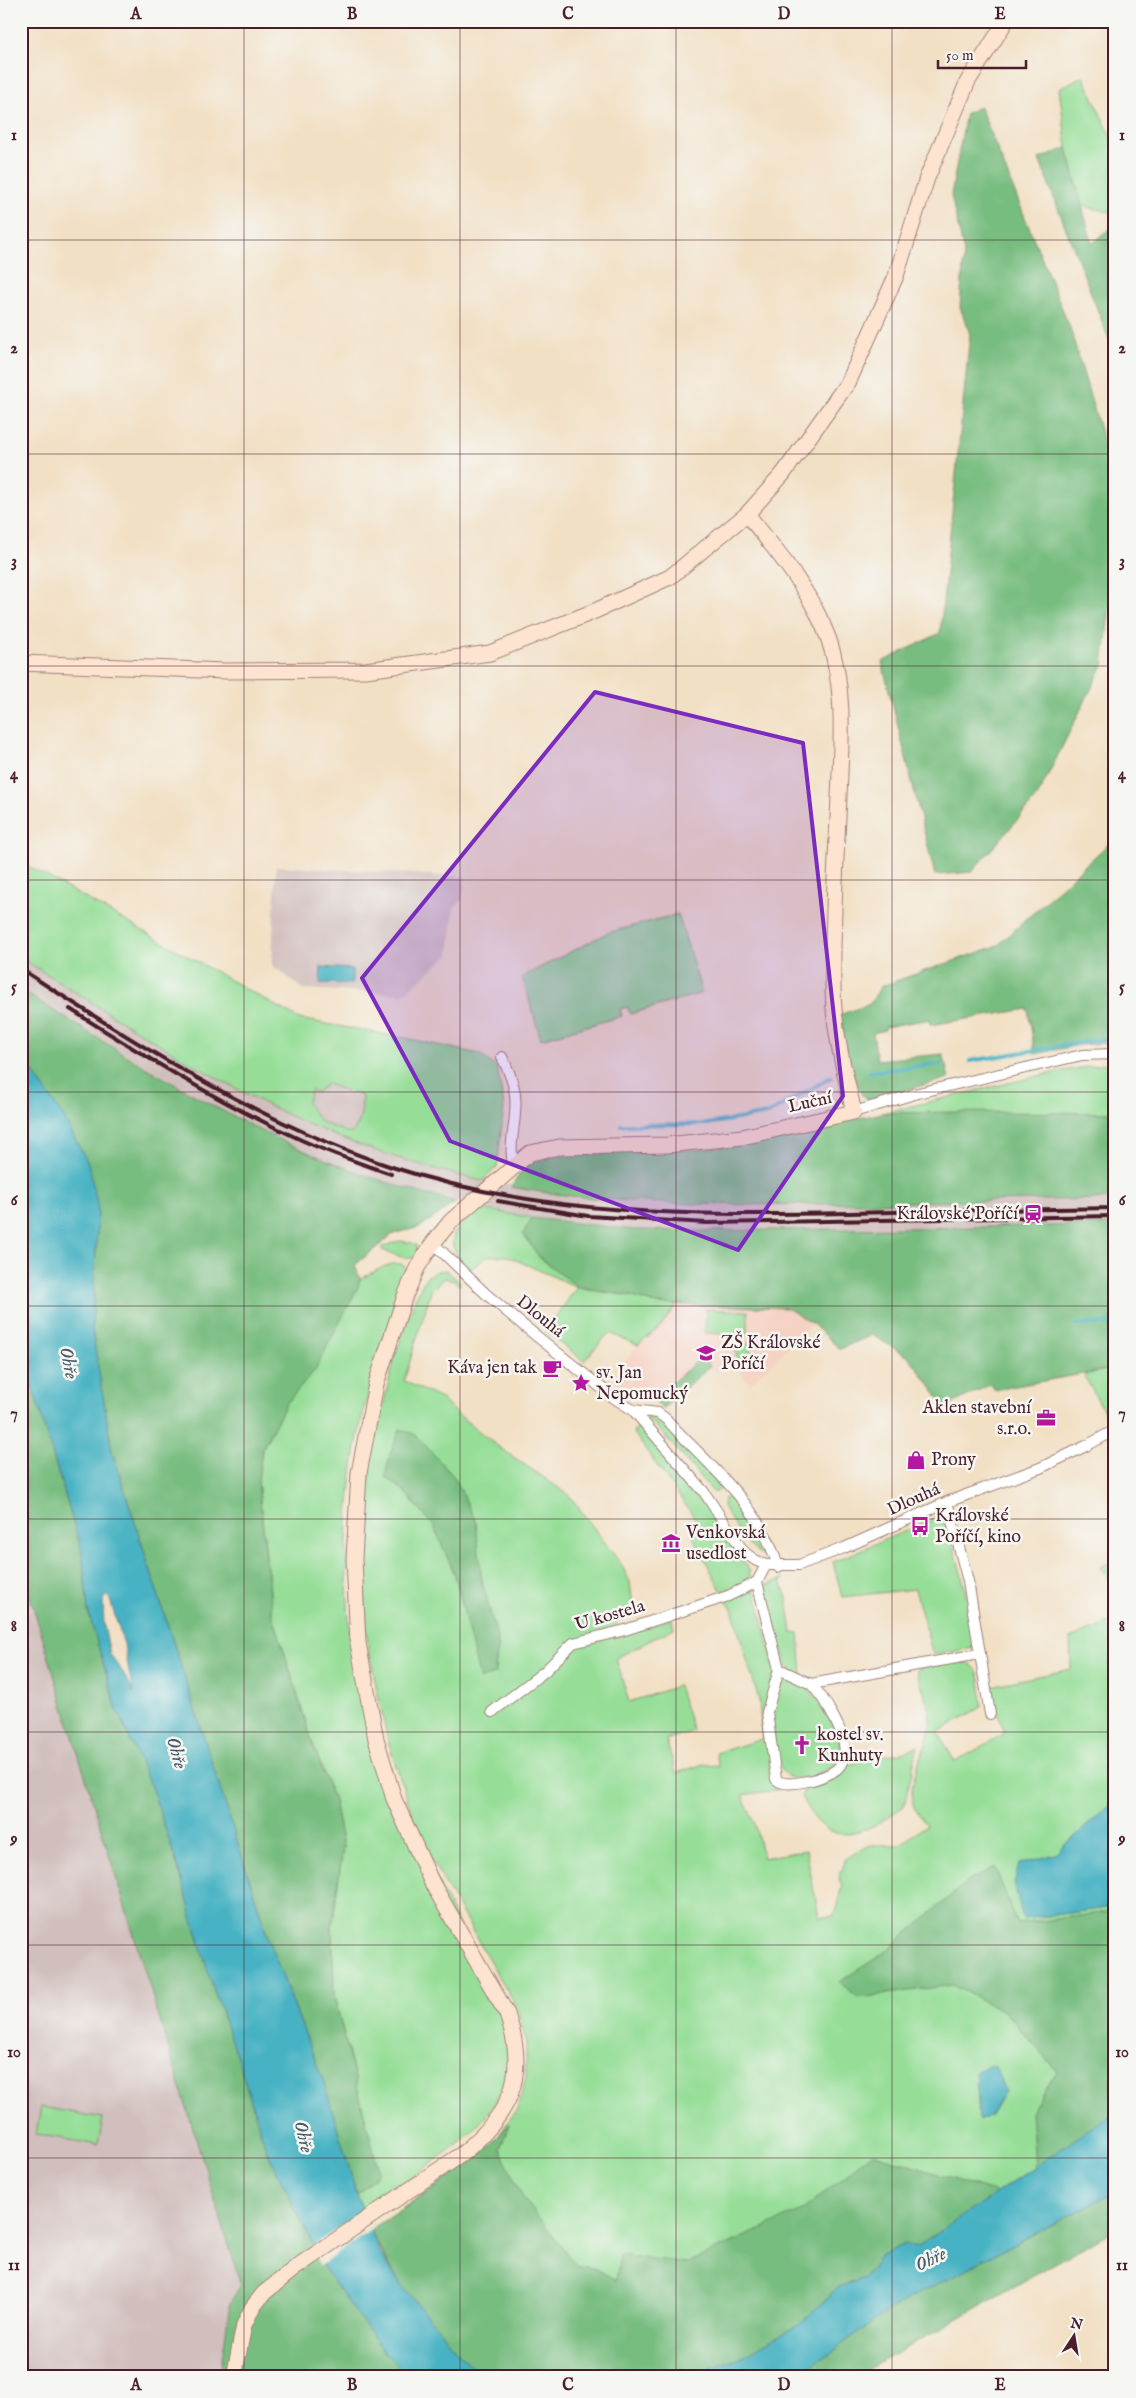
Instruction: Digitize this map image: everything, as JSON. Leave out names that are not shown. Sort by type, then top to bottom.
[{"type":"street","points":[[21,663],[226,672],[366,670],[490,653],[596,611],[670,577],[748,514],[783,474],[849,381],[896,276],[927,178],[968,81],[1006,21]]},
{"type":"street","points":[[748,514],[795,573],[814,605],[829,641],[836,670],[843,718],[833,987],[837,1037],[854,1112]]},
{"type":"street","name":"Luční","points":[[234,2377],[244,2324],[252,2308],[264,2293],[295,2268],[462,2154],[484,2136],[507,2104],[516,2066],[513,2031],[508,2014],[432,1883],[394,1799],[376,1739],[358,1643],[354,1587],[354,1533],[359,1473],[366,1429],[381,1367],[394,1326],[417,1268],[432,1243],[450,1221],[530,1153],[559,1147],[667,1145],[742,1137],[854,1112],[918,1093],[1082,1055],[1115,1054]]},
{"type":"street","points":[[502,1057],[516,1096],[509,1149],[513,1166]]},
{"type":"street","name":"Dlouhá","points":[[432,1243],[517,1319],[614,1398],[633,1410],[704,1492],[744,1552],[754,1560],[766,1565],[778,1567],[799,1565],[844,1548],[947,1502],[1040,1468],[1115,1430]]},
{"type":"street","name":"Dlouhá","points":[[633,1410],[658,1414],[666,1418],[713,1467],[756,1517],[774,1551],[778,1567]]},
{"type":"street","points":[[947,1502],[968,1581],[990,1714]]},
{"type":"street","points":[[766,1565],[757,1582],[779,1669],[767,1712],[776,1779],[783,1784],[790,1785],[837,1769],[844,1755],[845,1746],[826,1700],[811,1684],[779,1669]]},
{"type":"street","name":"U kostela","points":[[492,1712],[545,1671],[573,1643],[625,1630],[728,1596],[757,1582]]},
{"type":"street","points":[[811,1684],[979,1654]]},
{"type":"highlighted area","points":[[595,692],[803,743],[843,1096],[738,1250],[450,1141],[362,978]]},
{"type":"shaded area","points":[[276,866],[465,877],[462,900],[454,908],[449,955],[403,994],[303,989],[272,965]]},
{"type":"shaded area","points":[[21,958],[142,1033],[261,1102],[331,1134],[433,1169],[537,1191],[637,1203],[773,1205],[1115,1199],[1115,1225],[774,1232],[635,1230],[532,1218],[426,1195],[387,1184],[321,1159],[249,1126],[208,1104],[21,990]]},
{"type":"shaded area","points":[[327,1084],[362,1096],[362,1115],[357,1127],[351,1134],[321,1122],[307,1103],[311,1090],[317,1092]]},
{"type":"shaded area","name":"ZŠ Královské Poříčí","points":[[677,1304],[787,1308],[813,1324],[750,1384],[729,1359],[714,1371],[702,1356],[654,1400],[648,1395],[640,1402],[615,1380],[633,1350],[661,1327]]},
{"type":"shaded area","points":[[21,1567],[241,2285],[230,2303],[220,2374],[224,2377],[21,2377]]},
{"type":"green space","points":[[1083,76],[1110,135],[1115,133],[1115,213],[1082,206],[1067,148],[1059,88]]},
{"type":"green space","points":[[980,107],[1070,328],[1115,480],[1115,565],[1103,665],[1037,797],[972,872],[935,875],[882,662],[940,633],[970,334],[960,307],[964,253],[951,195],[966,113]]},
{"type":"green space","points":[[1067,148],[1092,244],[1115,224],[1115,355],[1039,159]]},
{"type":"green space","points":[[1115,838],[1115,1042],[1080,1045],[1035,1054],[1028,1009],[930,1025],[930,1019],[885,1027],[885,1030],[873,1033],[877,1060],[943,1054],[949,1078],[870,1100],[862,1095],[848,1060],[839,1015],[870,1004],[881,986],[997,946]]},
{"type":"green space","points":[[21,862],[299,1019],[405,1038],[479,1054],[497,1068],[504,1106],[497,1167],[482,1181],[367,1148],[292,1117],[186,1060],[21,958]],"holes":[[[327,1084],[362,1096],[361,1116],[351,1134],[321,1122],[307,1103],[311,1090],[317,1092]]]},
{"type":"green space","points":[[678,914],[702,993],[630,1014],[628,1007],[620,1009],[622,1016],[541,1039],[522,977],[607,933]]},
{"type":"green space","points":[[21,990],[178,1086],[230,1115],[283,1141],[338,1165],[396,1185],[456,1202],[420,1227],[393,1234],[355,1265],[360,1279],[358,1287],[315,1370],[286,1404],[262,1449],[258,1481],[272,1612],[311,1739],[334,1801],[343,1847],[332,1928],[334,1996],[379,2172],[357,2195],[324,2083],[271,1947],[112,1451],[92,1330],[98,1209],[63,1116],[21,1055]]},
{"type":"green space","points":[[1115,1062],[1115,1113],[882,1113],[1051,1073]]},
{"type":"green space","points":[[882,1113],[1115,1113],[1115,1199],[722,1205],[638,1202],[553,1194],[511,1187],[527,1164],[553,1156],[705,1149],[743,1144]]},
{"type":"green space","points":[[478,1208],[532,1218],[523,1234],[540,1258],[589,1290],[630,1296],[656,1304],[677,1304],[661,1326],[638,1345],[609,1333],[584,1361],[546,1331],[577,1287],[507,1256],[488,1256],[469,1270],[460,1259],[455,1251],[453,1237],[456,1230]]},
{"type":"green space","points":[[532,1218],[635,1230],[706,1231],[1115,1225],[1115,1327],[1110,1327],[1110,1369],[994,1390],[991,1384],[946,1407],[910,1358],[872,1335],[840,1349],[813,1324],[787,1308],[656,1304],[630,1296],[578,1287],[540,1258],[523,1234]]},
{"type":"green space","points":[[400,1241],[417,1246],[415,1258],[404,1258],[382,1250],[382,1247]]},
{"type":"green space","points":[[393,1264],[401,1264],[410,1271],[367,1398],[357,1441],[348,1516],[347,1597],[356,1678],[364,1715],[378,1760],[495,2001],[507,2035],[509,2056],[501,2092],[482,2121],[456,2145],[364,2211],[357,2195],[379,2172],[334,1996],[332,1928],[343,1847],[334,1801],[311,1739],[272,1612],[258,1481],[262,1449],[286,1404],[315,1370],[360,1279]]},
{"type":"green space","points":[[446,1270],[461,1283],[459,1285],[454,1281],[444,1278],[431,1291],[404,1381],[443,1400],[451,1409],[500,1448],[569,1495],[621,1564],[630,1582],[633,1608],[617,1623],[614,1638],[672,1619],[674,1628],[616,1658],[629,1702],[678,1686],[693,1731],[666,1740],[676,1773],[704,1764],[719,1767],[716,1753],[762,1739],[759,1700],[732,1609],[725,1599],[750,1590],[756,1592],[775,1670],[765,1706],[773,1773],[777,1790],[742,1795],[755,1824],[763,1858],[806,1850],[819,1917],[834,1916],[842,1886],[839,1879],[846,1858],[870,1845],[899,1845],[927,1825],[916,1811],[912,1800],[914,1779],[930,1726],[928,1705],[916,1669],[958,1663],[973,1666],[979,1675],[982,1707],[938,1732],[955,1762],[1005,1733],[992,1697],[991,1686],[1071,1669],[1070,1638],[1115,1621],[1115,1800],[1056,1854],[1019,1864],[1024,1919],[1115,1907],[1115,2112],[917,2247],[904,2244],[880,2257],[864,2278],[837,2288],[799,2325],[689,2377],[484,2377],[435,2327],[405,2290],[380,2251],[370,2230],[470,2163],[495,2141],[517,2109],[526,2077],[526,2041],[517,2008],[421,1842],[388,1741],[368,1648],[364,1596],[364,1534],[372,1450],[396,1353],[416,1297],[426,1277],[437,1271]]},
{"type":"green space","points":[[706,1309],[748,1311],[748,1335],[705,1333]]},
{"type":"green space","points":[[1110,1327],[1115,1327],[1115,1419],[1110,1422],[1084,1375],[1110,1369]]},
{"type":"green space","points":[[21,1330],[30,1379],[82,1551],[88,1611],[117,1710],[152,1789],[178,1867],[210,1978],[266,2149],[326,2272],[387,2355],[409,2377],[275,2377],[220,2374],[230,2303],[241,2285],[21,1567]]},
{"type":"green space","points":[[737,1344],[750,1344],[751,1361],[738,1361],[736,1353]]},
{"type":"green space","points":[[703,1356],[710,1366],[662,1409],[653,1399]]},
{"type":"green space","points":[[653,1415],[718,1484],[721,1488],[717,1492],[713,1492],[659,1429],[646,1418]]},
{"type":"green space","points":[[640,1427],[646,1430],[711,1510],[749,1570],[751,1580],[722,1592],[692,1535],[702,1528],[633,1432]]},
{"type":"green space","points":[[400,1429],[416,1435],[455,1478],[476,1522],[482,1582],[498,1640],[495,1673],[480,1680],[455,1575],[434,1527],[404,1491],[385,1477],[390,1454]]},
{"type":"green space","points":[[727,1497],[733,1501],[764,1544],[769,1555],[766,1557],[759,1553],[741,1535],[723,1506],[724,1499]]},
{"type":"green space","points":[[945,1514],[964,1584],[975,1645],[973,1648],[933,1655],[915,1589],[842,1597],[833,1562]]},
{"type":"green space","points":[[1115,1561],[1115,1590],[1100,1567]]},
{"type":"green space","points":[[784,1578],[781,1582],[787,1598],[792,1633],[799,1634],[802,1677],[786,1665],[766,1594],[765,1586]]},
{"type":"green space","points":[[783,1676],[793,1679],[815,1695],[826,1710],[839,1741],[840,1749],[836,1764],[806,1777],[793,1778],[788,1776],[779,1764],[776,1754],[773,1709]]},
{"type":"green space","points":[[918,1746],[904,1806],[874,1826],[847,1834],[834,1832],[823,1826],[811,1814],[801,1796],[808,1784],[865,1758],[902,1753]]},
{"type":"green space","points":[[995,1867],[1017,1924],[1115,1911],[1115,2112],[1035,2167],[1031,2112],[1057,2071],[1005,2012],[952,1985],[859,1998],[839,1982],[884,1953],[968,1881]]},
{"type":"green space","points":[[41,2107],[103,2118],[98,2145],[36,2134]]},
{"type":"green space","points":[[509,2124],[500,2150],[524,2199],[576,2265],[596,2269],[616,2280],[620,2255],[688,2263],[804,2209],[872,2153],[997,2193],[917,2247],[880,2257],[864,2278],[837,2288],[799,2325],[742,2356],[689,2377],[484,2377],[461,2356],[401,2285],[370,2230],[462,2169],[495,2140]]},
{"type":"green space","points":[[1115,2192],[1115,2229],[855,2377],[796,2377],[898,2304]]},
{"type":"water","points":[[321,967],[352,969],[352,984],[320,983]]},
{"type":"water","name":"Ohře","points":[[21,1055],[63,1116],[89,1165],[98,1209],[92,1330],[112,1451],[271,1947],[324,2083],[357,2195],[380,2253],[401,2285],[461,2356],[484,2377],[409,2377],[387,2355],[326,2272],[266,2149],[210,1978],[178,1867],[152,1789],[117,1710],[88,1611],[82,1551],[30,1379],[21,1330]],"holes":[[[108,1594],[124,1644],[133,1693],[124,1674],[110,1654],[104,1626],[103,1600]]]},
{"type":"water","points":[[1115,1800],[1115,1907],[1023,1919],[1014,1883],[1019,1864],[1056,1854]]},
{"type":"water","points":[[988,2066],[995,2066],[1005,2091],[991,2115],[979,2121],[976,2071]]},
{"type":"water","name":"Ohře","points":[[1115,2112],[1115,2192],[898,2304],[796,2377],[689,2377],[742,2356],[799,2325],[837,2288],[864,2278],[880,2257],[904,2244],[917,2247]]},
{"type":"pier","points":[[366,2209],[372,2229],[320,2266],[311,2247]]},
{"type":"waterway","points":[[970,1061],[1115,1037]]},
{"type":"waterway","points":[[870,1072],[940,1064]]},
{"type":"waterway","points":[[621,1125],[707,1124],[768,1114],[831,1077]]},
{"type":"waterway","points":[[1076,1325],[1115,1323]]},
{"type":"railway","points":[[21,969],[155,1054],[247,1105],[343,1149],[392,1167],[448,1183],[504,1195],[561,1204],[618,1210],[676,1213],[791,1214],[1115,1208]]},
{"type":"railway","points":[[70,1009],[208,1093],[266,1123],[319,1148],[391,1174]]},
{"type":"railway","points":[[498,1201],[588,1216],[707,1223],[1115,1216]]},
{"type":"place","name":"Královské Poříčí","points":[[1033,1214]]},
{"type":"place","name":"ZŠ Královské Poříčí","points":[[706,1353]]},
{"type":"place","name":"Káva jen tak","points":[[552,1368]]},
{"type":"place","name":"sv. Jan Nepomucký","points":[[581,1383]]},
{"type":"place","name":"Aklen stavební s.r.o.","points":[[1046,1418]]},
{"type":"place","name":"Prony","points":[[916,1460]]},
{"type":"place","name":"Královské Poříčí, kino","points":[[920,1526]]},
{"type":"place","name":"Venkovská usedlost","points":[[671,1543]]},
{"type":"place","name":"kostel sv. Kunhuty","points":[[802,1745]]}]
